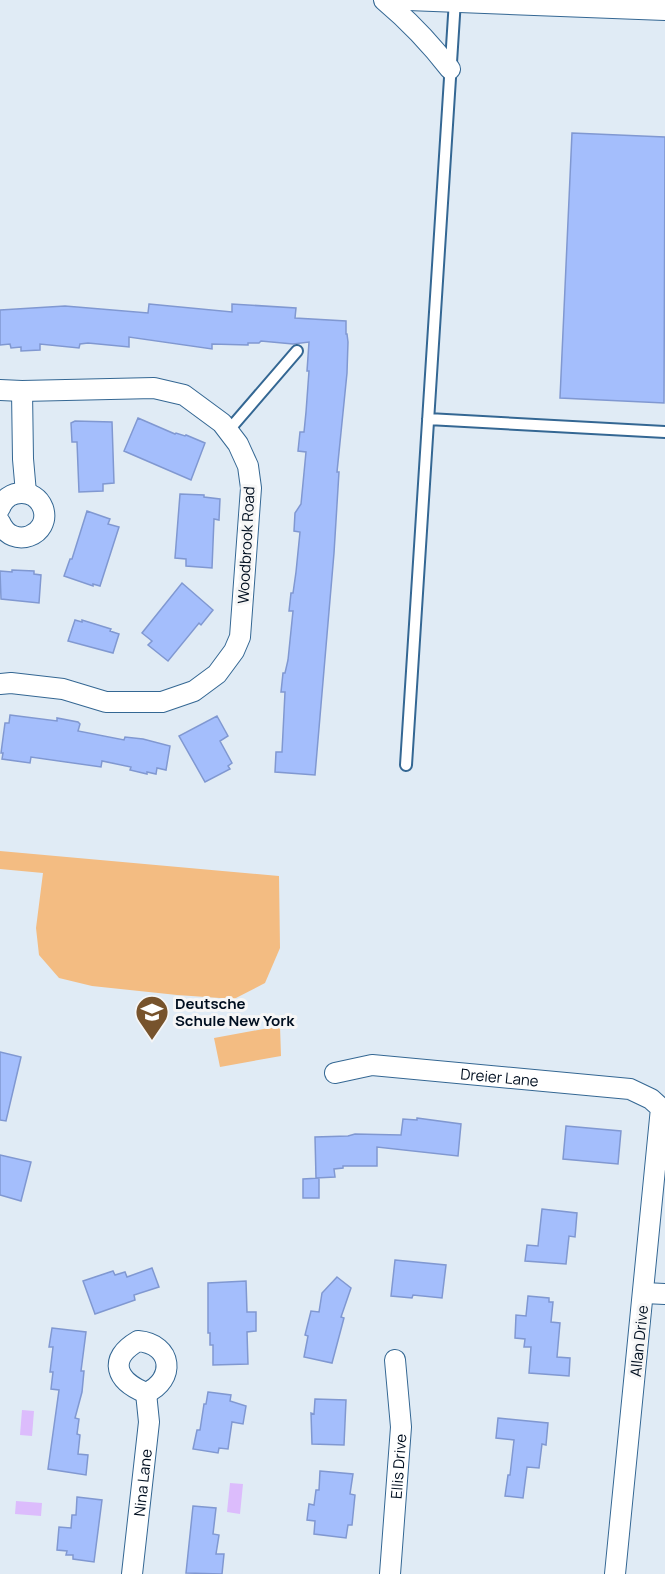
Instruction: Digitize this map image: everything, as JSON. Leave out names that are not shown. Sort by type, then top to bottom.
[{"type":"street","points":[[384,0],[428,40],[450,69]]},
{"type":"street","points":[[408,0],[665,10]]},
{"type":"street","name":"Woodbrook Road","points":[[0,390],[154,388],[184,395],[222,423],[238,444],[248,466],[250,488],[240,637],[234,651],[217,674],[194,691],[162,702],[106,702],[63,689],[11,683],[0,684]]},
{"type":"street","points":[[22,391],[26,493]]},
{"type":"street","points":[[0,508],[12,495],[26,493],[39,501],[44,514],[39,529],[27,537],[20,538],[6,532],[0,522]]},
{"type":"street","name":"Dreier Lane","points":[[335,1072],[372,1065],[630,1089],[651,1099],[661,1108]]},
{"type":"street","name":"Allan Drive","points":[[615,1574],[661,1108]]},
{"type":"street","points":[[644,1293],[665,1294]]},
{"type":"street","name":"Ellis Drive","points":[[390,1574],[401,1427],[395,1360]]},
{"type":"street","name":"Nina Lane","points":[[132,1574],[149,1422],[146,1393]]},
{"type":"lane","points":[[406,765],[450,69],[451,1]]},
{"type":"lane","points":[[228,431],[297,351]]},
{"type":"lane","points":[[428,419],[665,432]]},
{"type":"shaded area","points":[[0,851],[279,876],[280,948],[265,983],[234,999],[92,986],[59,978],[39,955],[36,928],[43,873],[0,869]]},
{"type":"shaded area","points":[[280,1026],[281,1056],[220,1067],[214,1038]]},
{"type":"shaded area","points":[[22,1410],[34,1411],[32,1436],[20,1435]]},
{"type":"shaded area","points":[[230,1483],[243,1484],[240,1514],[227,1512]]},
{"type":"shaded area","points":[[16,1501],[42,1503],[41,1516],[15,1514]]},
{"type":"building","points":[[572,133],[665,137],[664,403],[560,398]]},
{"type":"building","points":[[149,304],[232,312],[232,304],[296,308],[295,318],[346,321],[347,373],[337,472],[339,472],[334,553],[315,775],[275,772],[276,752],[282,752],[285,692],[281,692],[283,673],[285,673],[288,660],[293,611],[289,611],[300,532],[294,531],[295,513],[301,504],[306,452],[298,451],[300,432],[304,432],[309,342],[293,344],[261,341],[248,343],[248,345],[212,344],[212,349],[129,337],[129,347],[88,343],[80,344],[79,348],[40,344],[40,350],[21,351],[21,347],[11,348],[10,344],[0,345],[0,310],[65,306],[148,313]]},
{"type":"building","points":[[138,418],[175,434],[186,435],[205,443],[191,480],[124,451]]},
{"type":"building","points":[[75,421],[112,422],[114,483],[103,484],[103,491],[79,492],[77,442],[72,442],[71,423]]},
{"type":"building","points":[[180,494],[204,495],[204,497],[220,499],[219,520],[214,519],[212,568],[186,566],[186,559],[175,558]]},
{"type":"building","points":[[87,511],[110,519],[108,524],[119,527],[100,586],[93,584],[93,586],[64,576],[70,559],[72,559]]},
{"type":"building","points":[[12,570],[34,571],[34,574],[41,575],[39,603],[1,599],[0,571],[12,572]]},
{"type":"building","points":[[182,583],[213,610],[201,625],[199,623],[168,661],[148,645],[152,641],[142,633]]},
{"type":"building","points":[[75,620],[111,629],[110,631],[119,634],[113,653],[68,641]]},
{"type":"building","points":[[10,715],[57,721],[57,718],[78,722],[80,724],[78,731],[124,740],[125,737],[143,739],[170,746],[166,770],[157,768],[156,774],[147,772],[147,774],[130,770],[131,767],[102,761],[101,767],[31,757],[30,763],[2,759],[5,723],[9,723]]},
{"type":"building","points":[[217,716],[228,736],[220,741],[232,763],[228,766],[230,769],[205,782],[179,736]]},
{"type":"building","points":[[0,1052],[21,1057],[6,1121],[0,1120]]},
{"type":"building","points":[[417,1118],[461,1124],[458,1156],[377,1147],[377,1166],[343,1166],[343,1168],[334,1169],[335,1177],[316,1178],[315,1137],[355,1134],[401,1135],[403,1119],[417,1120]]},
{"type":"building","points":[[566,1126],[621,1131],[618,1164],[563,1159]]},
{"type":"building","points":[[0,1155],[31,1162],[21,1201],[0,1195]]},
{"type":"building","points":[[319,1178],[319,1198],[303,1198],[303,1179]]},
{"type":"building","points":[[542,1209],[577,1213],[575,1237],[569,1236],[566,1264],[525,1261],[527,1245],[538,1246]]},
{"type":"building","points":[[395,1260],[446,1265],[442,1298],[413,1295],[412,1298],[391,1296]]},
{"type":"building","points":[[152,1268],[159,1287],[134,1295],[135,1300],[95,1314],[83,1281],[113,1271],[115,1275],[125,1272],[127,1277]]},
{"type":"building","points":[[337,1277],[351,1288],[341,1317],[344,1318],[332,1363],[304,1357],[308,1336],[305,1335],[311,1311],[319,1312],[322,1293]]},
{"type":"building","points":[[246,1281],[247,1312],[256,1312],[256,1331],[247,1332],[248,1364],[213,1365],[213,1345],[210,1345],[210,1333],[208,1333],[208,1283]]},
{"type":"building","points":[[528,1296],[549,1298],[549,1302],[553,1302],[551,1322],[560,1323],[557,1357],[570,1358],[569,1376],[529,1373],[531,1347],[524,1347],[525,1339],[515,1338],[516,1315],[526,1316]]},
{"type":"building","points":[[52,1328],[86,1332],[81,1371],[84,1371],[82,1392],[75,1418],[79,1419],[78,1454],[88,1455],[86,1475],[48,1469],[59,1390],[51,1389],[53,1372],[50,1372],[53,1347],[49,1347]]},
{"type":"building","points":[[208,1392],[231,1395],[230,1401],[246,1406],[243,1424],[232,1422],[228,1449],[219,1448],[218,1453],[193,1449],[197,1430],[200,1430]]},
{"type":"building","points":[[315,1399],[346,1400],[344,1445],[312,1444],[311,1413],[314,1414]]},
{"type":"building","points":[[498,1418],[548,1423],[546,1445],[542,1444],[539,1468],[527,1467],[523,1498],[505,1496],[514,1440],[496,1438]]},
{"type":"building","points":[[320,1471],[353,1474],[350,1494],[355,1495],[352,1525],[348,1525],[346,1538],[314,1534],[315,1521],[307,1520],[309,1504],[314,1505],[316,1490],[319,1490]]},
{"type":"building","points":[[77,1497],[102,1500],[94,1562],[73,1559],[73,1555],[66,1555],[67,1551],[57,1550],[59,1527],[71,1528],[72,1515],[76,1515]]},
{"type":"building","points":[[193,1506],[216,1508],[213,1534],[219,1535],[216,1554],[224,1554],[222,1574],[186,1573]]},
{"type":"place","name":"Deutsche Schule New York","points":[[152,1041]]}]
